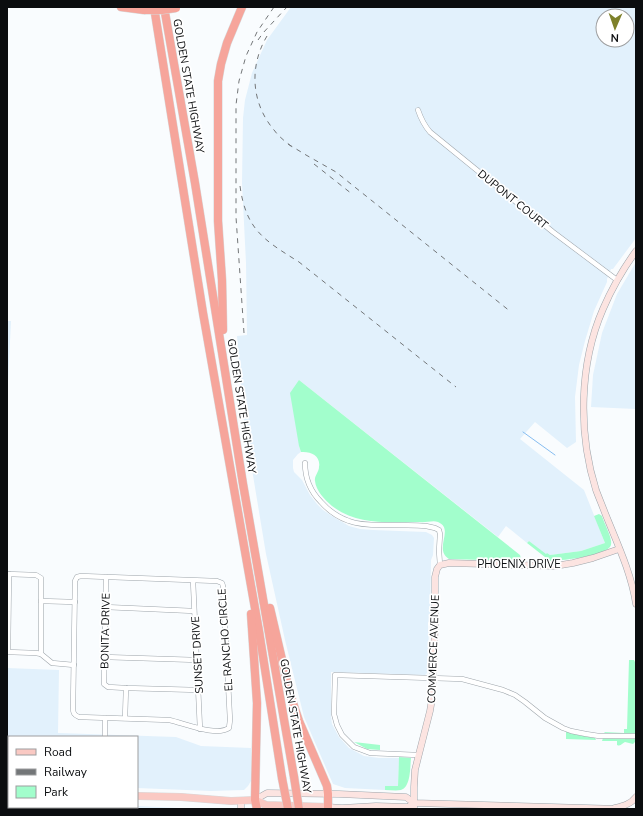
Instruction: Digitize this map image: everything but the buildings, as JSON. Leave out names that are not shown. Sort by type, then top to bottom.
[{"type":"highway","points":[[121,7],[162,10],[178,8]]},
{"type":"highway","points":[[147,8],[154,7]]},
{"type":"highway","name":"GOLDEN STATE HIGHWAY","points":[[154,7],[202,306],[248,564],[288,809]]},
{"type":"highway","name":"GOLDEN STATE HIGHWAY","points":[[164,7],[299,809]]},
{"type":"highway","points":[[223,361],[222,280],[218,201],[218,81],[227,43],[242,7]]},
{"type":"highway","points":[[249,515],[290,694],[299,721],[326,786],[328,794],[328,808]]},
{"type":"highway","points":[[248,564],[257,703],[255,800],[257,809]]},
{"type":"main road","points":[[138,796],[181,797],[241,805],[255,800],[266,805],[328,808]]},
{"type":"street","name":"DUPONT COURT","points":[[418,110],[424,126],[430,132],[554,232],[617,280]]},
{"type":"street","points":[[636,251],[617,280],[603,309],[588,362],[585,382],[584,409],[585,433],[596,491],[630,576],[636,604]]},
{"type":"street","points":[[305,463],[305,470],[311,489],[318,500],[335,515],[356,523],[426,526],[439,530],[440,566]]},
{"type":"street","name":"PHOENIX DRIVE","points":[[440,566],[449,563],[554,566],[593,558],[620,549]]},
{"type":"street","name":"COMMERCE AVENUE","points":[[414,806],[418,755],[431,706],[435,626],[435,577],[437,569],[440,566]]},
{"type":"street","points":[[41,654],[42,580],[40,577],[36,576],[8,574],[7,652],[36,653],[41,654],[52,664],[74,665]]},
{"type":"street","name":"EL RANCHO CIRCLE","points":[[81,576],[106,577],[217,581],[222,583],[230,720],[226,730],[206,730],[169,720],[79,717],[74,714],[76,581],[77,577],[81,576]]},
{"type":"street","name":"BONITA DRIVE","points":[[106,577],[104,684],[108,687],[126,688]]},
{"type":"street","name":"SUNSET DRIVE","points":[[193,580],[200,728]]},
{"type":"street","points":[[42,601],[75,602]]},
{"type":"street","points":[[105,607],[194,611]]},
{"type":"street","points":[[104,657],[197,660]]},
{"type":"street","points":[[418,755],[370,753],[354,747],[342,735],[334,714],[335,675],[462,679],[516,695],[545,718],[571,731],[599,736],[636,736]]},
{"type":"street","points":[[125,718],[126,688],[198,690]]},
{"type":"street","points":[[105,718],[105,736]]},
{"type":"street","points":[[255,800],[267,793],[328,794],[406,797],[414,806]]},
{"type":"street","points":[[614,809],[629,804],[636,797]]},
{"type":"street","points":[[328,808],[414,806],[621,809]]},
{"type":"shaded area","points":[[291,7],[636,7],[636,238],[613,269],[611,269],[594,311],[585,341],[579,365],[575,397],[576,442],[567,448],[535,422],[520,439],[584,490],[605,543],[581,551],[550,555],[547,553],[546,555],[529,541],[527,543],[506,526],[498,537],[299,380],[299,446],[301,452],[293,460],[293,468],[294,472],[302,480],[317,504],[323,510],[349,526],[360,529],[426,532],[434,538],[433,555],[431,560],[427,673],[425,675],[331,672],[331,717],[332,724],[339,737],[349,748],[364,756],[399,758],[398,786],[385,786],[385,790],[345,788],[333,784],[304,717],[266,554],[244,421],[237,336],[247,335],[246,263],[242,183],[243,118],[245,100],[252,73],[267,40]]},
{"type":"shaded area","points":[[636,262],[636,409],[591,407],[593,375],[602,333],[617,294]]},
{"type":"shaded area","points":[[7,321],[11,321],[7,403]]},
{"type":"shaded area","points":[[7,668],[59,670],[58,733],[176,737],[201,746],[251,748],[251,781],[244,790],[211,791],[138,788],[138,736],[8,736],[7,784]]},
{"type":"shaded area","points":[[7,800],[8,808],[52,808],[52,809],[7,809]]},
{"type":"shaded area","points":[[138,806],[199,809],[62,809],[138,808]]},
{"type":"green space","points":[[299,380],[520,555],[521,559],[517,561],[449,559],[443,550],[445,529],[443,525],[438,522],[374,522],[352,517],[332,506],[321,495],[316,485],[315,479],[319,469],[317,457],[312,453],[301,452],[299,446],[290,393]]},
{"type":"green space","points":[[599,514],[602,516],[610,535],[611,542],[608,549],[602,552],[584,557],[550,561],[527,543],[529,541],[546,554],[547,553],[550,555],[581,551],[605,543],[594,516]]},
{"type":"green space","points":[[629,660],[634,660],[635,662],[635,735],[605,733],[604,732],[624,733],[624,729],[627,729]]},
{"type":"green space","points":[[566,732],[595,738],[596,740],[566,739]]},
{"type":"green space","points":[[603,738],[635,739],[635,742],[633,744],[625,742],[617,745],[617,741],[602,741]]},
{"type":"green space","points":[[354,742],[380,745],[380,750],[367,749]]},
{"type":"green space","points":[[399,757],[411,758],[407,785],[401,790],[385,790],[385,786],[398,786]]},
{"type":"waterway","points":[[523,432],[555,455]]},
{"type":"railway","points":[[244,333],[236,217],[236,105],[239,81],[246,56],[257,32],[274,7]]},
{"type":"railway","points":[[258,40],[287,7]]},
{"type":"railway","points":[[267,36],[257,60],[255,72],[257,96],[266,119],[278,135],[292,147]]},
{"type":"railway","points":[[288,144],[336,172],[511,312]]},
{"type":"railway","points":[[314,164],[352,194]]},
{"type":"railway","points":[[240,186],[243,201],[252,224],[267,240],[299,262],[456,387]]}]
